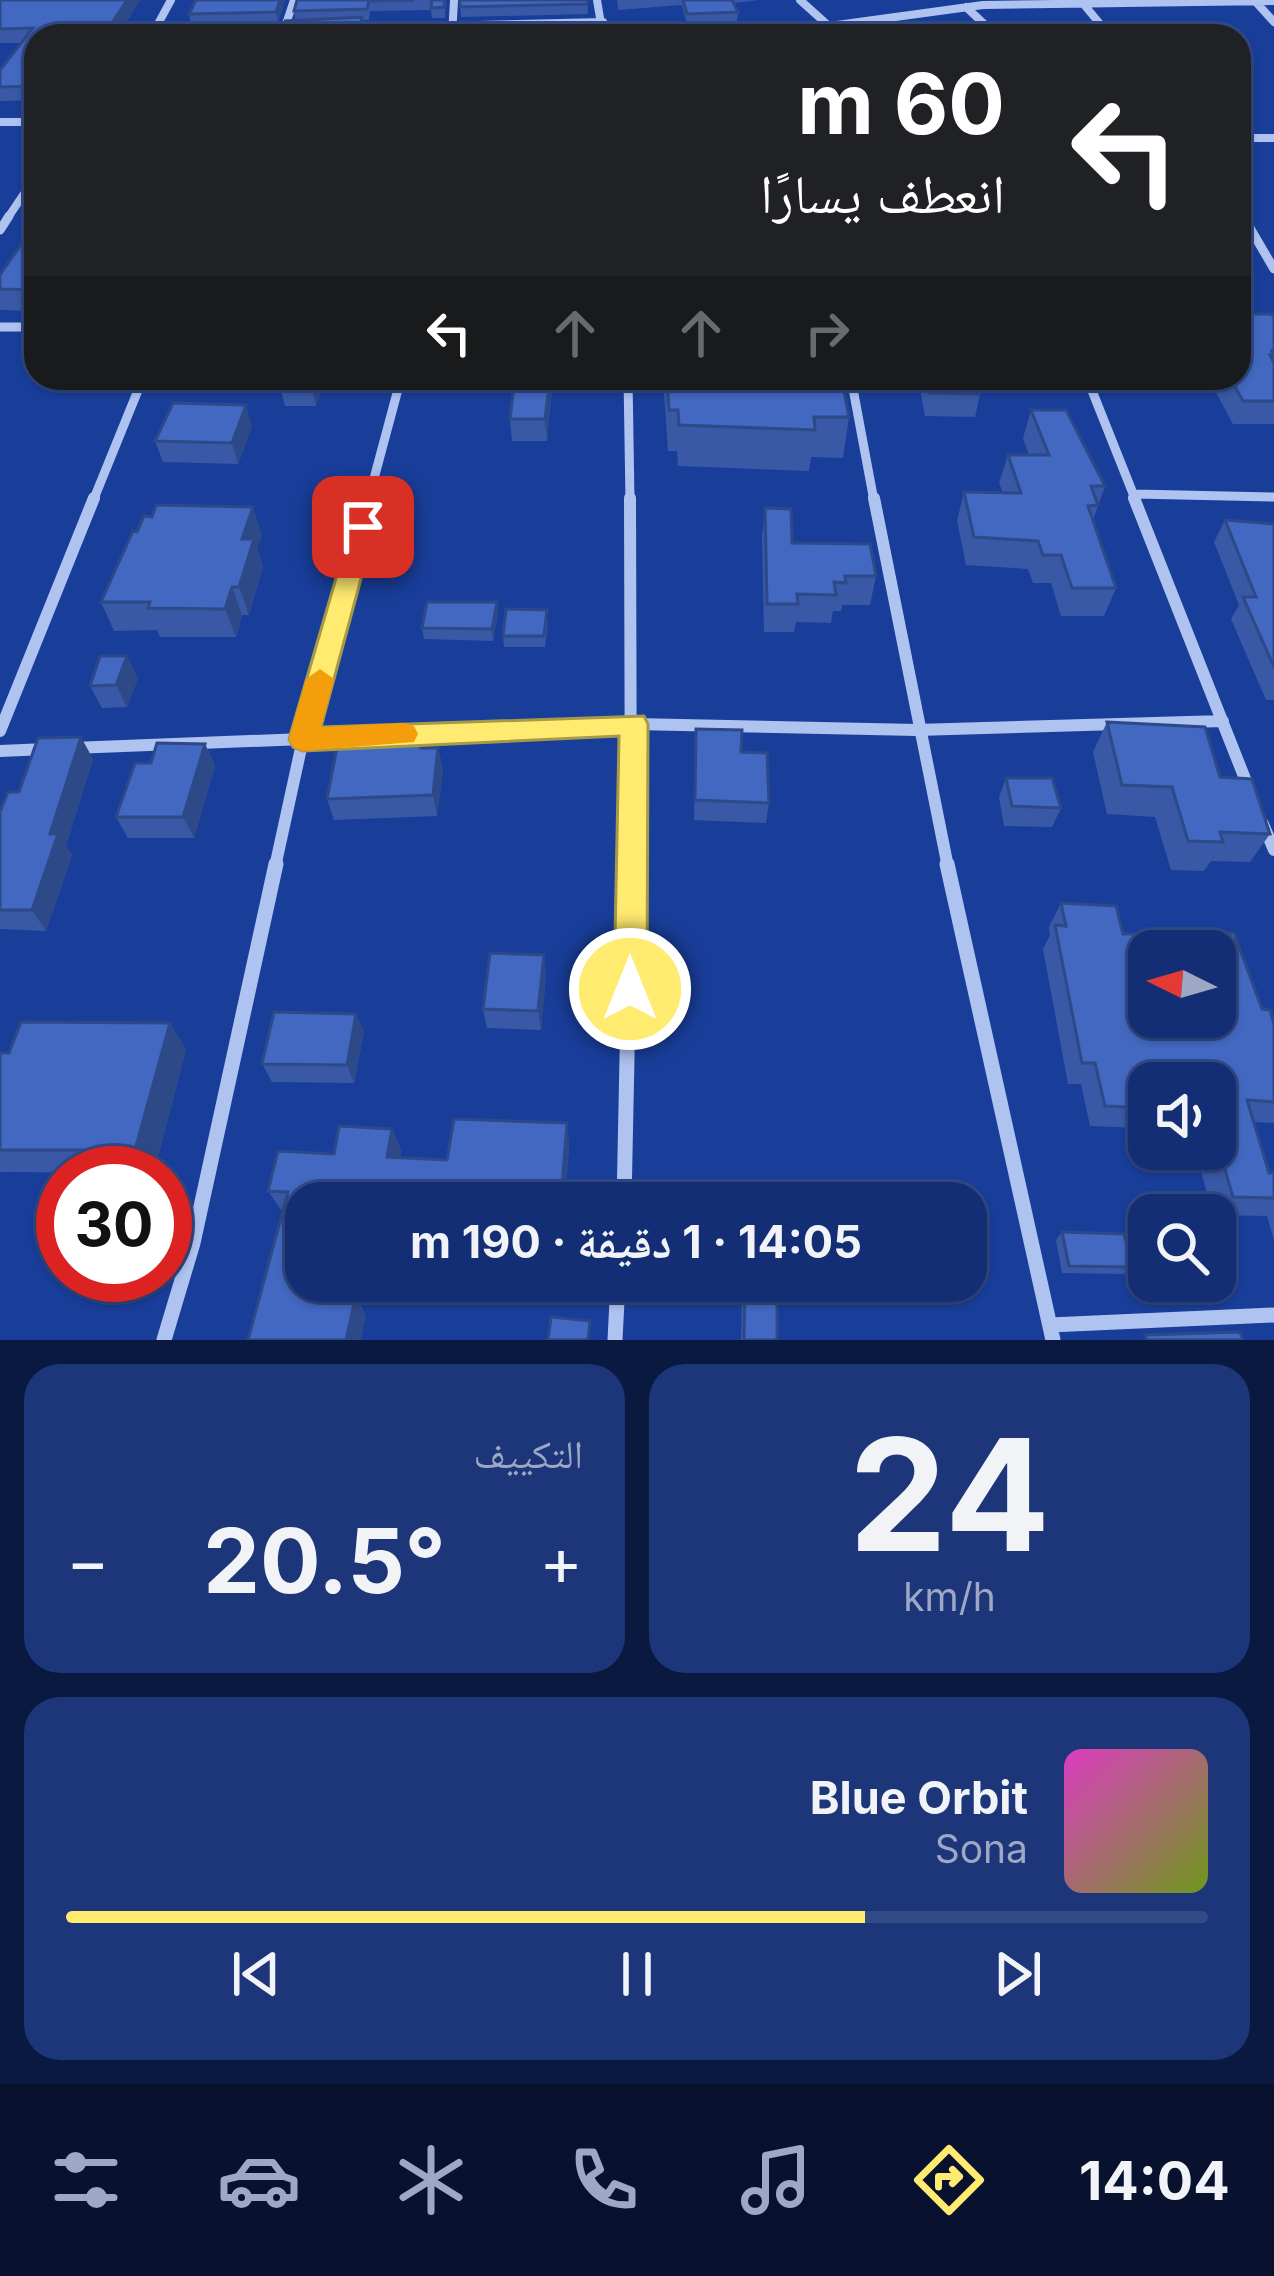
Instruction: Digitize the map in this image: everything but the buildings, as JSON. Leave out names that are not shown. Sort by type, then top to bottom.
[{"type":"street","points":[[569,24],[603,22],[597,0]]},
{"type":"street","points":[[800,0],[826,24]]},
{"type":"street","points":[[1255,1],[1274,22]]},
{"type":"street","points":[[835,24],[981,3],[1274,1]]},
{"type":"street","points":[[966,7],[984,24]]},
{"type":"street","points":[[0,230],[24,194]]},
{"type":"street","points":[[1251,230],[1274,269]]},
{"type":"street","points":[[0,731],[138,390]]},
{"type":"street","points":[[164,1340],[194,1243],[303,739],[398,390]]},
{"type":"street","points":[[624,1182],[634,724],[628,390]]},
{"type":"street","points":[[853,390],[917,730],[1052,1332],[1274,1315]]},
{"type":"street","points":[[1093,390],[1274,850]]},
{"type":"street","points":[[1135,494],[1274,497]]},
{"type":"street","points":[[398,735],[634,724],[917,730],[1223,722]]},
{"type":"street","points":[[0,751],[374,736]]},
{"type":"street","points":[[615,1340],[617,1302]]},
{"type":"slow traffic","points":[[320,679],[303,739],[404,734]]},
{"type":"route","points":[[363,527],[303,739],[634,724],[630,989]]}]
